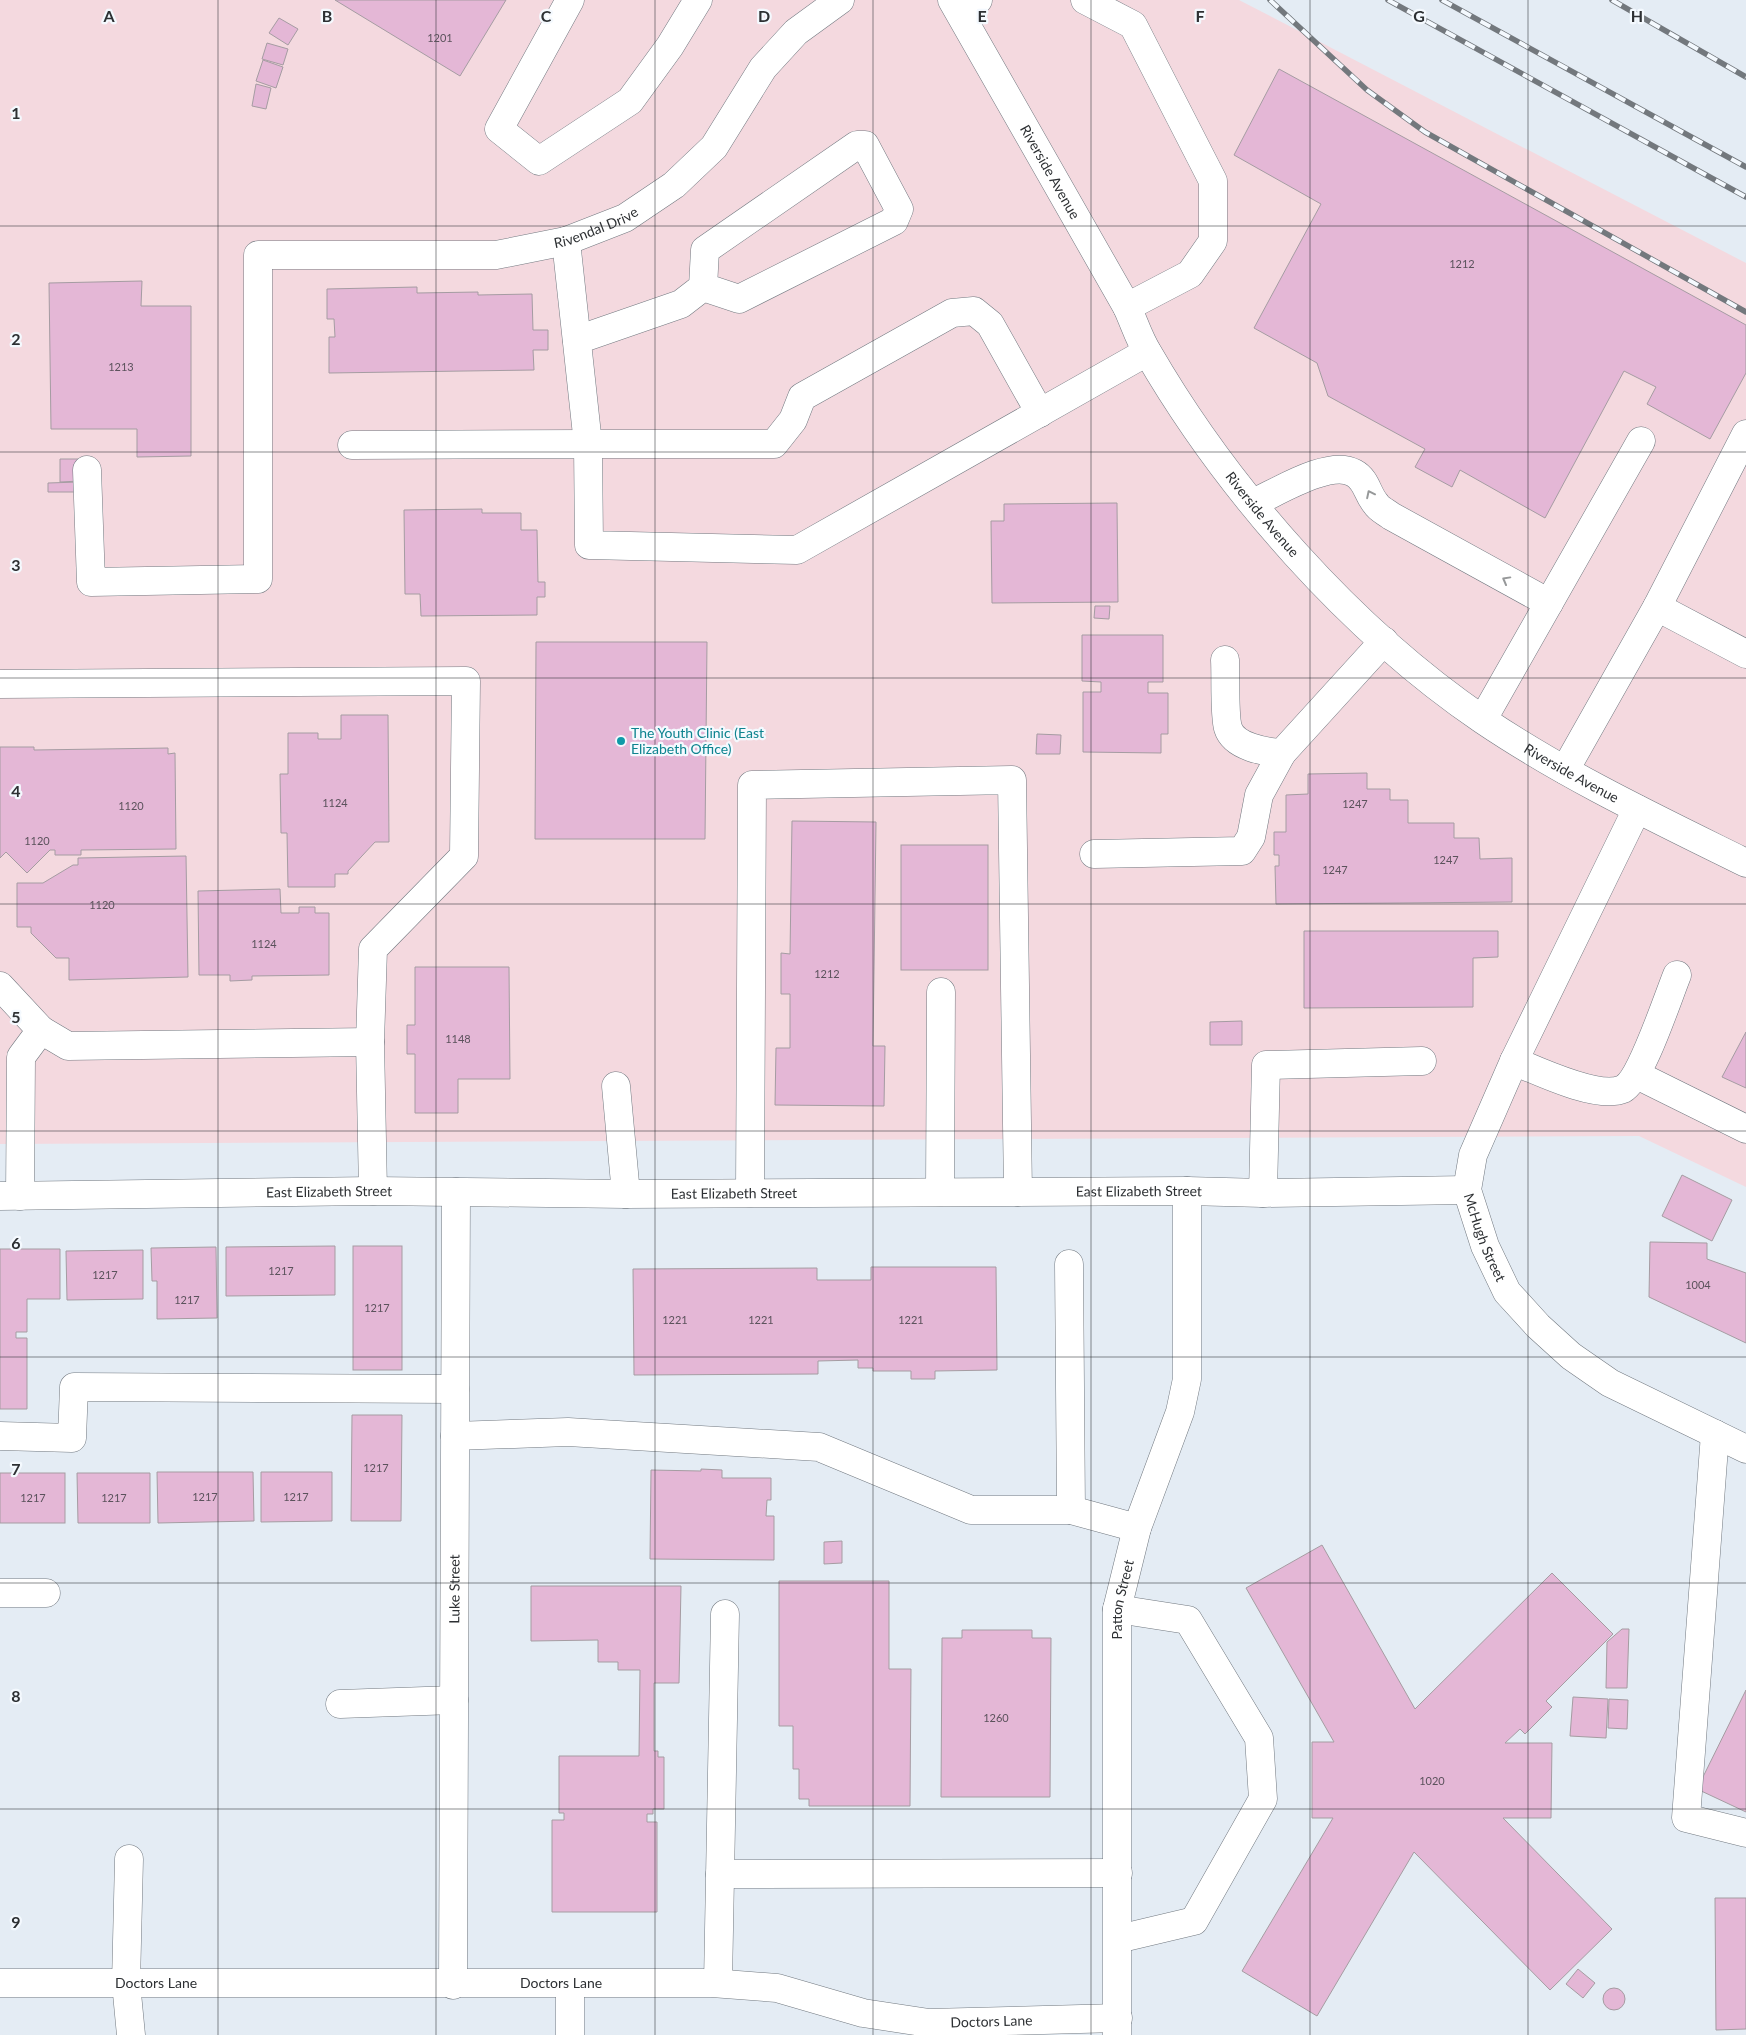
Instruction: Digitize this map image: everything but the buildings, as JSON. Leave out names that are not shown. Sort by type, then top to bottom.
[{"type":"street","points":[[570,0],[498,129],[539,161],[630,101],[670,46],[698,0]]},
{"type":"street","name":"Rivendal Drive","points":[[87,470],[91,582],[258,579],[258,255],[496,255],[566,241],[625,218],[674,185],[714,147],[763,68],[796,32],[840,0]]},
{"type":"street","points":[[1085,0],[1133,25],[1212,181],[1213,241],[1190,274],[1127,307]]},
{"type":"street","name":"Riverside Avenue","points":[[963,3],[1127,307],[1147,352],[1205,442],[1253,504],[1311,570],[1384,641],[1432,682],[1483,720],[1565,770],[1746,863]]},
{"type":"street","points":[[857,145],[866,145],[899,209],[894,221],[739,299],[703,287],[704,250],[857,145]]},
{"type":"street","points":[[566,241],[588,444],[589,545],[797,550],[1147,352]]},
{"type":"street","points":[[577,340],[681,304],[703,287]]},
{"type":"street","points":[[352,445],[774,444],[793,420],[802,397],[952,313],[974,311],[990,324],[1040,413]]},
{"type":"street","points":[[1565,770],[1657,607],[1746,434]]},
{"type":"street","points":[[1483,720],[1641,441]]},
{"type":"street","points":[[1253,504],[1320,472],[1334,470],[1353,472],[1365,483],[1375,504],[1391,516],[1549,603]]},
{"type":"street","points":[[1657,607],[1746,654]]},
{"type":"street","points":[[1094,854],[1242,852],[1250,836],[1259,796],[1282,753],[1384,641]]},
{"type":"street","points":[[1225,660],[1228,728],[1235,739],[1265,752],[1282,753]]},
{"type":"street","points":[[0,684],[466,681],[464,856],[373,949],[370,1042],[373,1192]]},
{"type":"street","points":[[750,1193],[752,785],[1012,780],[1018,1192]]},
{"type":"street","name":"McHugh Street","points":[[1637,808],[1514,1061],[1473,1155],[1467,1190],[1485,1246],[1507,1292],[1538,1326],[1570,1356],[1610,1383],[1746,1449]]},
{"type":"street","points":[[1514,1061],[1554,1078],[1596,1091],[1623,1089],[1637,1075],[1677,975]]},
{"type":"street","points":[[0,986],[41,1030],[68,1046],[370,1042]]},
{"type":"street","points":[[940,1192],[942,992]]},
{"type":"street","points":[[10,1196],[21,1057],[41,1030]]},
{"type":"street","points":[[1263,1193],[1266,1065],[1422,1061]]},
{"type":"street","points":[[1637,1075],[1746,1129]]},
{"type":"street","points":[[616,1086],[626,1194]]},
{"type":"street","name":"East Elizabeth Street","points":[[10,1196],[373,1192],[626,1194],[1187,1191],[1263,1193],[1467,1190]]},
{"type":"street","name":"Patton Street","points":[[1118,2026],[1117,1609],[1137,1528],[1180,1412],[1187,1379],[1187,1191]]},
{"type":"street","name":"Luke Street","points":[[453,1985],[456,1192]]},
{"type":"street","points":[[1069,1264],[1071,1510]]},
{"type":"street","points":[[0,1436],[72,1438],[74,1387],[455,1390]]},
{"type":"street","points":[[455,1436],[568,1432],[820,1447],[971,1510],[1071,1510],[1137,1528]]},
{"type":"street","points":[[1715,1434],[1686,1818],[1746,1833]]},
{"type":"street","points":[[0,1593],[46,1593]]},
{"type":"street","points":[[1117,1609],[1188,1620],[1259,1738],[1263,1798],[1194,1921],[1118,1939]]},
{"type":"street","points":[[718,1983],[726,1614]]},
{"type":"street","points":[[340,1704],[454,1700]]},
{"type":"street","points":[[129,1859],[126,1983],[131,2035]]},
{"type":"street","points":[[720,1874],[1118,1873]]},
{"type":"street","name":"Doctors Lane","points":[[0,1983],[453,1985],[718,1983],[777,1988],[863,2013],[929,2023],[1118,2026]]},
{"type":"street","points":[[570,1984],[570,2035]]},
{"type":"shaded area","points":[[0,0],[1239,0],[1746,263],[1746,1187],[1639,1136],[0,1144]]},
{"type":"railway","points":[[1270,0],[1367,90],[1425,132],[1746,312]]},
{"type":"railway","points":[[1388,0],[1746,197]]},
{"type":"railway","points":[[1442,0],[1746,167]]},
{"type":"railway","points":[[1612,0],[1746,77]]},
{"type":"place","name":"The Youth Clinic (East Elizabeth Office)","points":[[621,741]]}]
